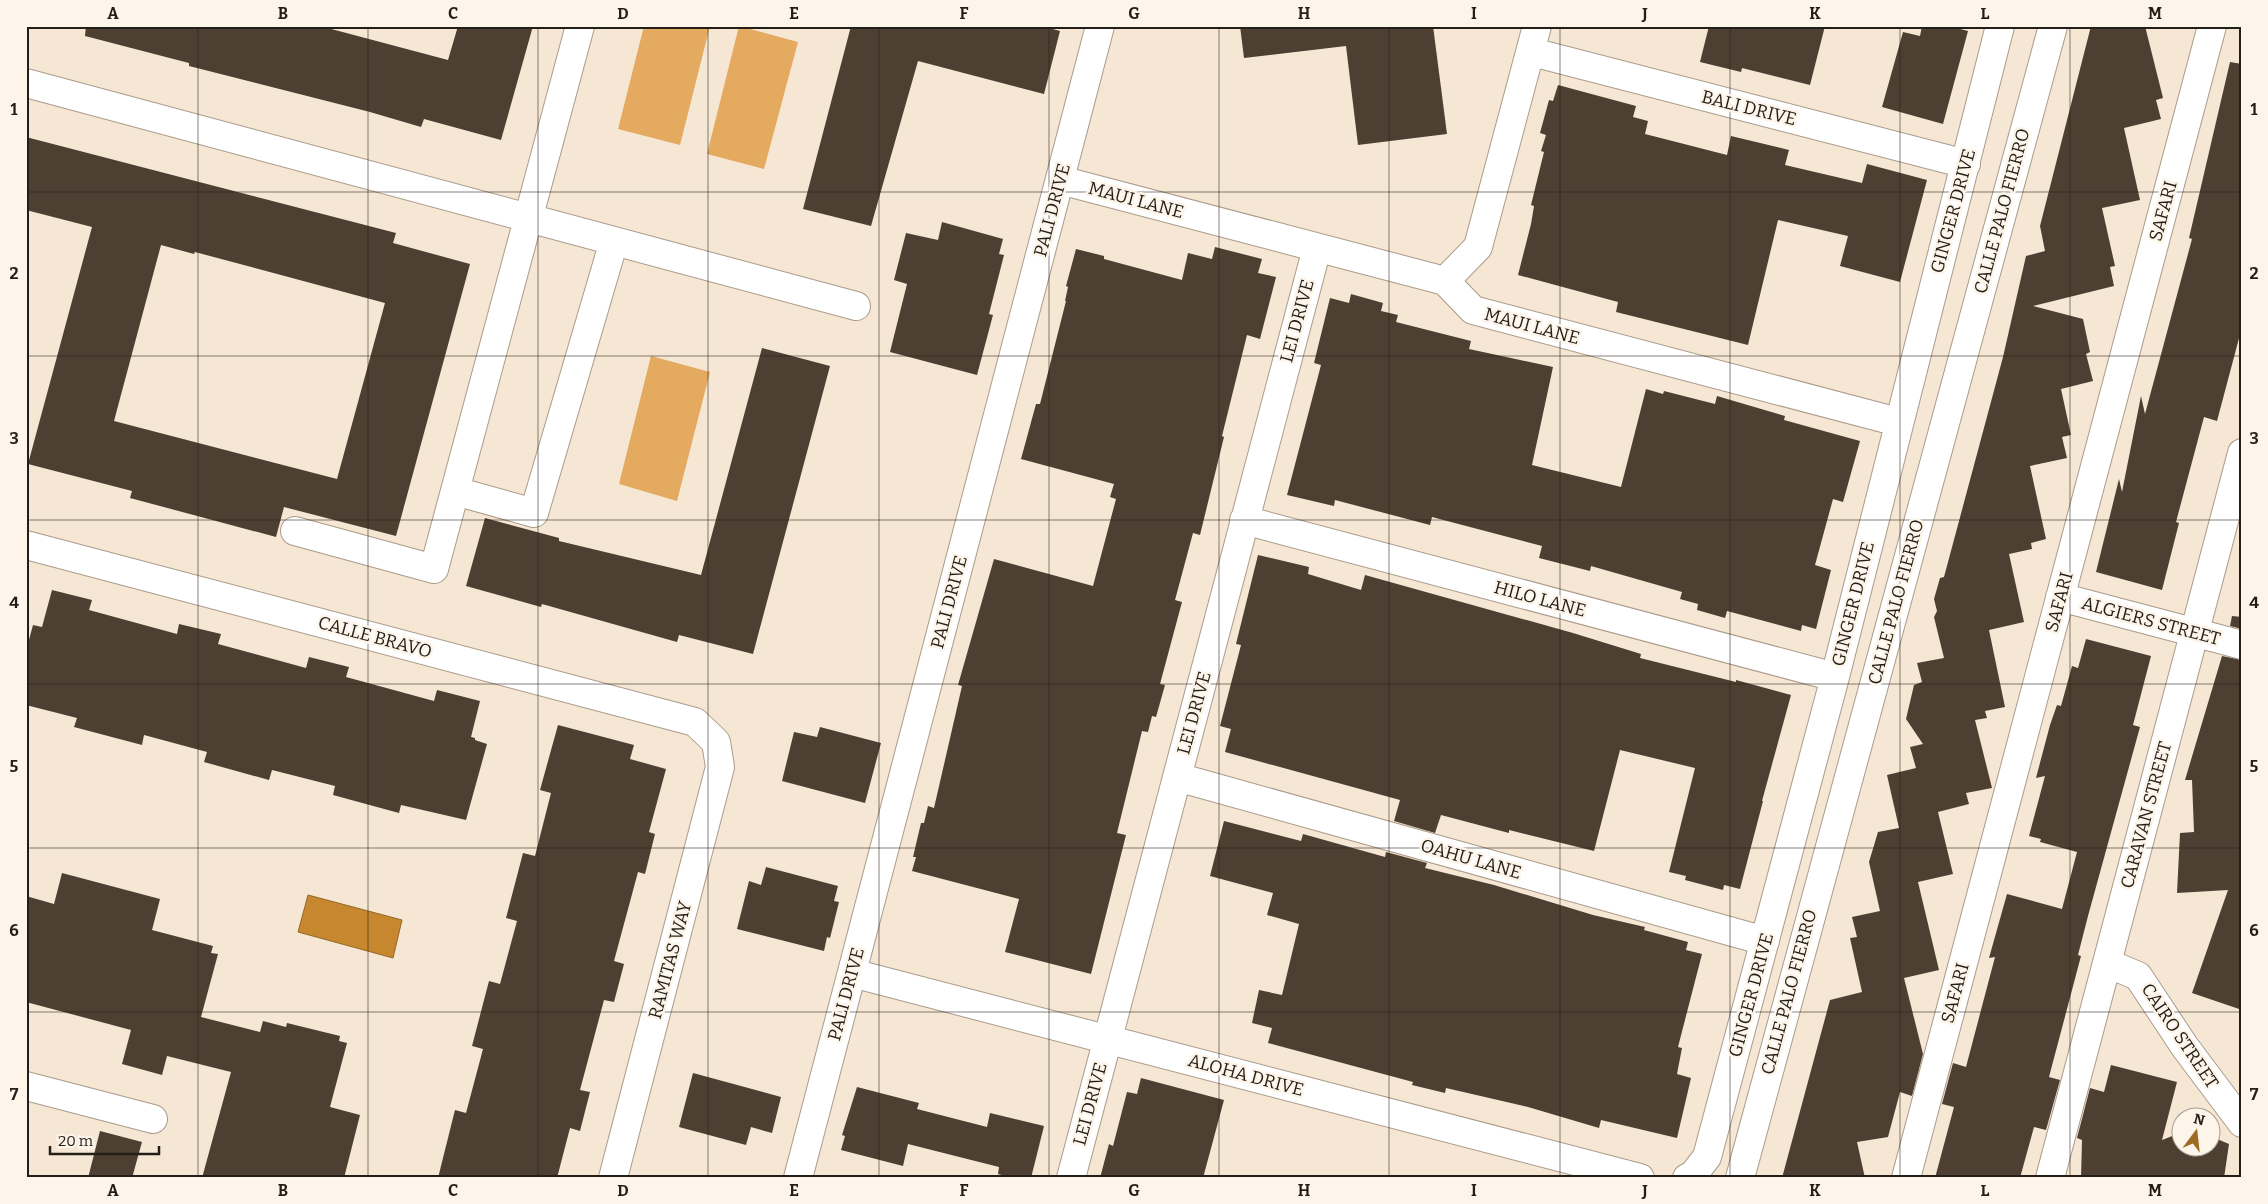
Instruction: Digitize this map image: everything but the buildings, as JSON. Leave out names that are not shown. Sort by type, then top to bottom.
[{"type":"street","points":[[295,531],[434,569],[580,26]]},
{"type":"street","name":"PALI DRIVE","points":[[798,1178],[1100,26]]},
{"type":"street","name":"GINGER DRIVE","points":[[1690,1177],[1708,1157],[1835,677],[1898,422],[2000,26]]},
{"type":"street","name":"CALLE PALO FIERRO","points":[[1740,1178],[2053,26]]},
{"type":"street","name":"SAFARI","points":[[1906,1178],[2212,26]]},
{"type":"street","points":[[1444,281],[1478,247],[1534,39]]},
{"type":"street","name":"BALI DRIVE","points":[[1534,39],[1966,164]]},
{"type":"street","points":[[26,82],[856,306]]},
{"type":"street","name":"MAUI LANE","points":[[1060,180],[1444,281],[1473,310],[1898,422]]},
{"type":"street","points":[[455,491],[534,514],[614,241]]},
{"type":"street","name":"LEI DRIVE","points":[[1071,1178],[1316,248]]},
{"type":"street","name":"CARAVAN STREET","points":[[2050,1178],[2242,453]]},
{"type":"street","name":"HILO LANE","points":[[1244,520],[1835,677]]},
{"type":"street","name":"CALLE BRAVO","points":[[26,545],[695,722],[716,742]]},
{"type":"street","name":"ALGIERS STREET","points":[[2060,597],[2242,645]]},
{"type":"street","name":"RAMITAS WAY","points":[[613,1178],[720,768],[716,742]]},
{"type":"street","name":"OAHU LANE","points":[[1177,777],[1765,941]]},
{"type":"street","name":"CAIRO STREET","points":[[2107,963],[2138,976],[2184,1047],[2242,1123]]},
{"type":"street","name":"ALOHA DRIVE","points":[[852,973],[1640,1178]]},
{"type":"street","points":[[26,1086],[153,1119]]},
{"type":"shaded area","points":[[644,26],[710,26],[680,145],[618,129]]},
{"type":"shaded area","points":[[739,26],[798,42],[764,169],[707,154]]},
{"type":"shaded area","points":[[651,356],[710,372],[677,501],[619,484]]},
{"type":"shaded area","points":[[308,895],[402,920],[393,958],[298,932]]}]
